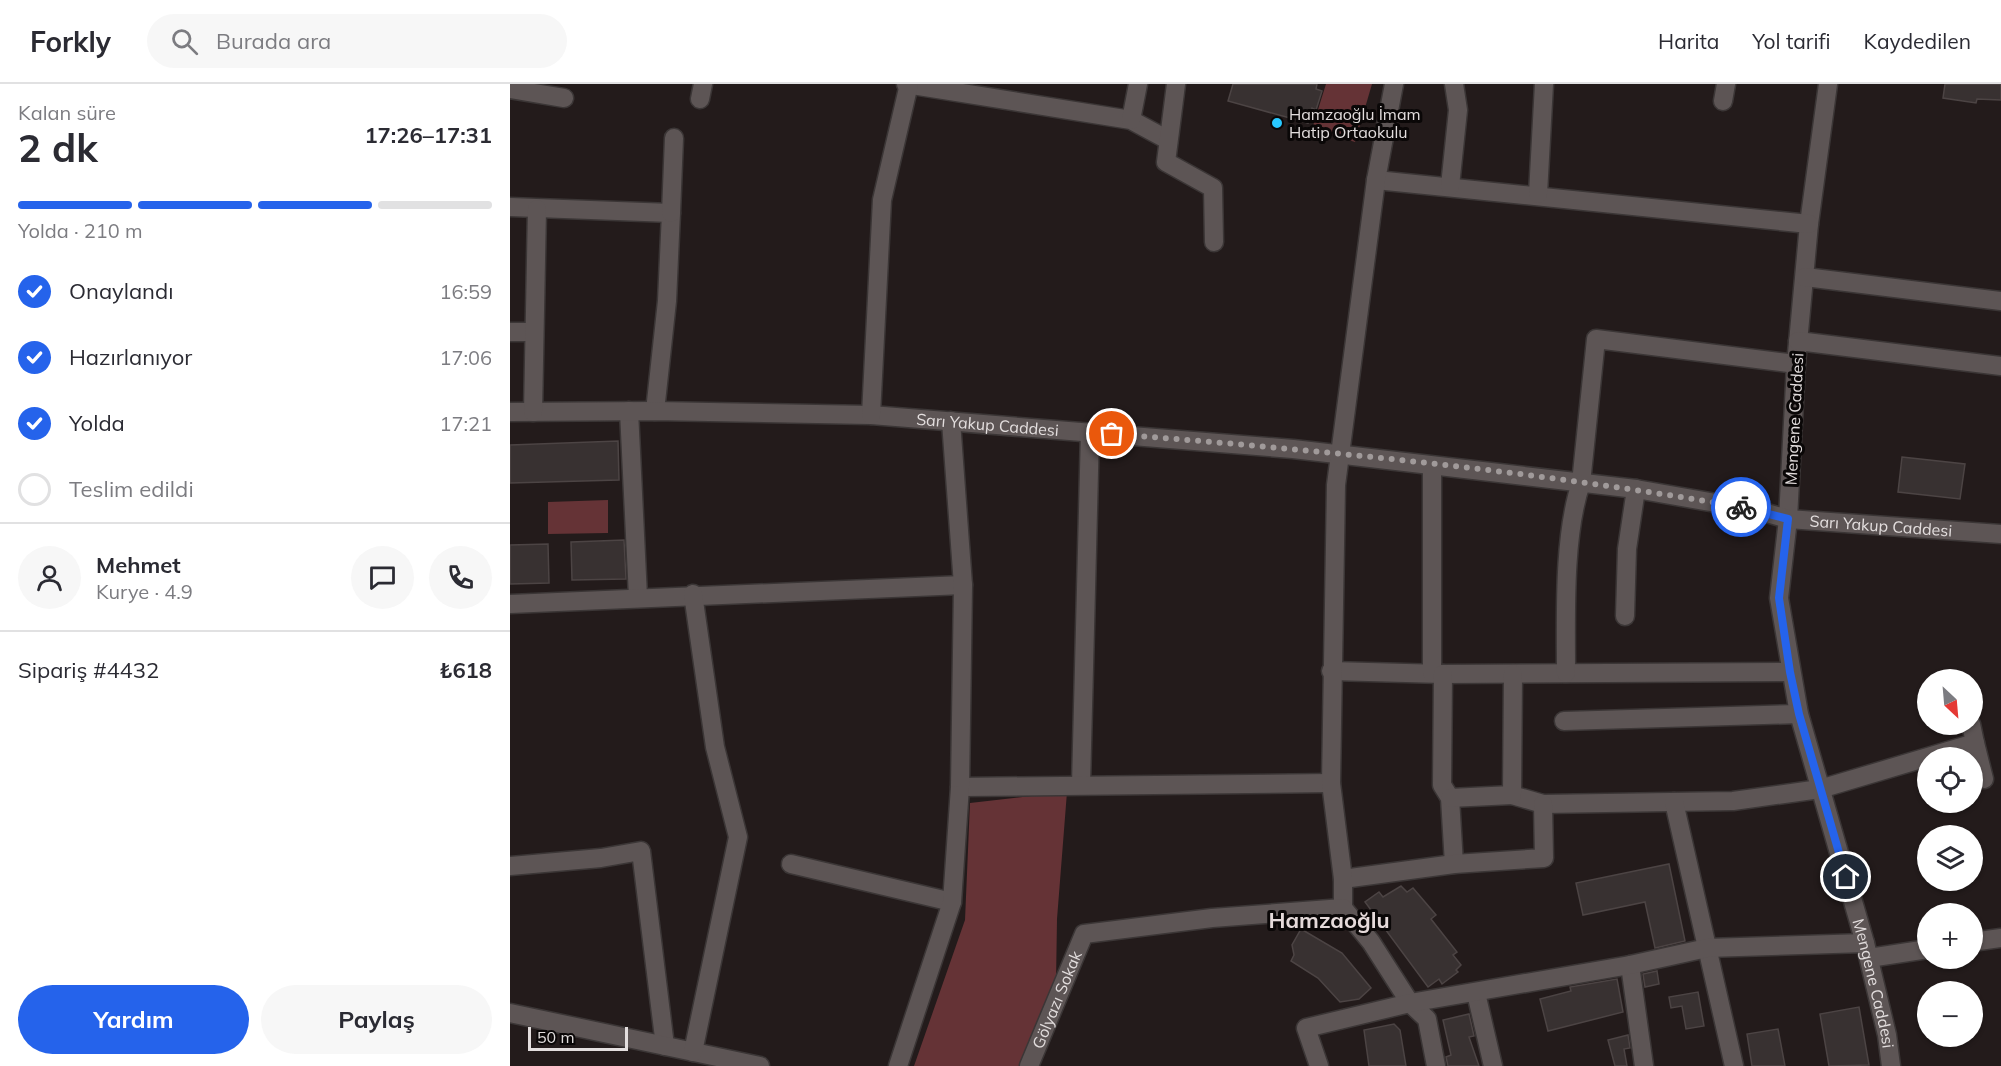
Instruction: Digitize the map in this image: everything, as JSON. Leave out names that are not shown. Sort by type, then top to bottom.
[{"type":"street","points":[[871,415],[882,200],[908,84],[1131,120],[1168,140]]},
{"type":"street","points":[[1131,120],[1138,84]]},
{"type":"street","points":[[1176,84],[1166,162],[1213,188],[1214,242]]},
{"type":"street","points":[[1394,84],[1376,180],[1336,485],[1331,671],[1331,783],[1343,879],[1343,908],[1371,942],[1410,1003],[1427,1019],[1436,1066]]},
{"type":"street","points":[[1450,186],[1458,110],[1454,84]]},
{"type":"street","points":[[1538,194],[1544,84]]},
{"type":"street","name":"Mengene Caddesi","points":[[1828,84],[1809,224],[1796,364],[1788,519],[1779,598],[1799,714],[1867,950],[1887,1035],[1891,1066]]},
{"type":"street","points":[[510,89],[564,98]]},
{"type":"street","points":[[655,411],[667,302],[674,138]]},
{"type":"street","points":[[1376,180],[1538,194],[1809,224]]},
{"type":"street","points":[[510,207],[671,213]]},
{"type":"street","points":[[533,412],[537,209]]},
{"type":"street","points":[[1805,278],[2001,301]]},
{"type":"street","points":[[510,332],[534,332]]},
{"type":"street","points":[[1566,673],[1569,562],[1576,497],[1581,483],[1596,339],[1796,364]]},
{"type":"street","points":[[1798,341],[2001,366]]},
{"type":"street","points":[[629,411],[638,597]]},
{"type":"street","name":"Sarı Yakup Caddesi","points":[[510,412],[655,411],[871,415],[1090,432],[1340,454],[1636,489],[1756,510],[1788,519],[2001,534]]},
{"type":"street","points":[[898,1066],[952,902],[960,787],[963,585],[951,421]]},
{"type":"street","points":[[1081,785],[1090,432]]},
{"type":"street","points":[[1432,465],[1442,785],[1450,798],[1454,864]]},
{"type":"street","points":[[1625,616],[1627,549],[1636,489]]},
{"type":"street","points":[[510,604],[693,594],[963,585]]},
{"type":"street","points":[[693,594],[715,747],[738,837],[693,1052]]},
{"type":"street","points":[[1331,671],[1437,674],[1790,672]]},
{"type":"street","points":[[1512,795],[1513,674]]},
{"type":"street","points":[[1564,721],[1799,714]]},
{"type":"street","points":[[1973,735],[1984,779]]},
{"type":"street","points":[[1450,798],[1512,795],[1543,804],[1733,801],[1820,789],[1975,743]]},
{"type":"street","points":[[960,787],[1331,783]]},
{"type":"street","points":[[1674,802],[1734,1066]]},
{"type":"street","points":[[1343,879],[1454,864],[1544,858],[1543,804]]},
{"type":"street","points":[[510,866],[601,858],[641,851],[665,1046]]},
{"type":"street","points":[[790,864],[952,902]]},
{"type":"street","name":"Gölyazı Sokak","points":[[1029,1066],[1084,934],[1212,918],[1343,908]]},
{"type":"street","points":[[1983,940],[2001,938]]},
{"type":"street","points":[[1319,1066],[1306,1028],[1410,1003],[1630,965],[1707,948],[1917,949]]},
{"type":"street","points":[[1630,965],[1644,1066]]},
{"type":"street","points":[[1476,993],[1493,1066]]},
{"type":"street","points":[[510,1013],[760,1066]]},
{"type":"shaded area","points":[[1326,84],[1372,84],[1355,142],[1312,129]]},
{"type":"shaded area","points":[[608,500],[608,533],[548,534],[548,502]]},
{"type":"shaded area","points":[[1067,792],[1057,919],[1056,982],[1019,1066],[914,1066],[965,920],[970,803]]},
{"type":"building","points":[[1233,84],[1317,84],[1316,89],[1322,91],[1316,110],[1312,108],[1308,123],[1228,101]]},
{"type":"building","points":[[1945,84],[2001,84],[2001,100],[1977,99],[1976,103],[1943,98]]},
{"type":"building","points":[[618,441],[619,480],[510,483],[510,445]]},
{"type":"building","points":[[1902,457],[1965,464],[1960,499],[1898,492]]},
{"type":"building","points":[[624,540],[626,579],[572,580],[571,542]]},
{"type":"building","points":[[548,544],[549,583],[510,584],[510,545]]},
{"type":"building","points":[[1669,864],[1685,941],[1655,948],[1645,902],[1583,915],[1576,883]]},
{"type":"building","points":[[1401,886],[1407,892],[1413,888],[1436,915],[1431,919],[1457,952],[1453,955],[1461,965],[1456,970],[1458,972],[1442,984],[1439,979],[1428,987],[1365,902],[1379,892],[1383,897]]},
{"type":"building","points":[[1301,929],[1342,953],[1371,988],[1359,999],[1340,1002],[1318,978],[1291,961],[1294,955],[1292,945]]},
{"type":"building","points":[[1657,971],[1659,984],[1645,987],[1643,974]]},
{"type":"building","points":[[1617,979],[1623,1012],[1548,1031],[1540,999],[1571,991],[1570,987]]},
{"type":"building","points":[[1698,992],[1704,1026],[1686,1029],[1682,1006],[1671,1008],[1669,997]]},
{"type":"building","points":[[1859,1007],[1869,1065],[1829,1066],[1820,1014]]},
{"type":"building","points":[[1469,1014],[1474,1036],[1469,1037],[1479,1066],[1448,1066],[1446,1057],[1451,1055],[1443,1020]]},
{"type":"building","points":[[1394,1024],[1400,1030],[1406,1066],[1369,1066],[1364,1030]]},
{"type":"building","points":[[1778,1029],[1785,1066],[1752,1066],[1747,1034]]},
{"type":"building","points":[[1628,1035],[1630,1048],[1624,1049],[1627,1066],[1615,1066],[1608,1040]]},
{"type":"way so far","points":[[1112,434],[1293,449],[1636,489],[1741,507]]},
{"type":"place","name":"Hamzaoğlu İmam Hatip Ortaokulu","points":[[1277,123]]},
{"type":"district","name":"Hamzaoğlu","points":[[1329,920]]},
{"type":"route","points":[[1741,507],[1788,519],[1779,598],[1790,672],[1799,714],[1846,877]]}]
